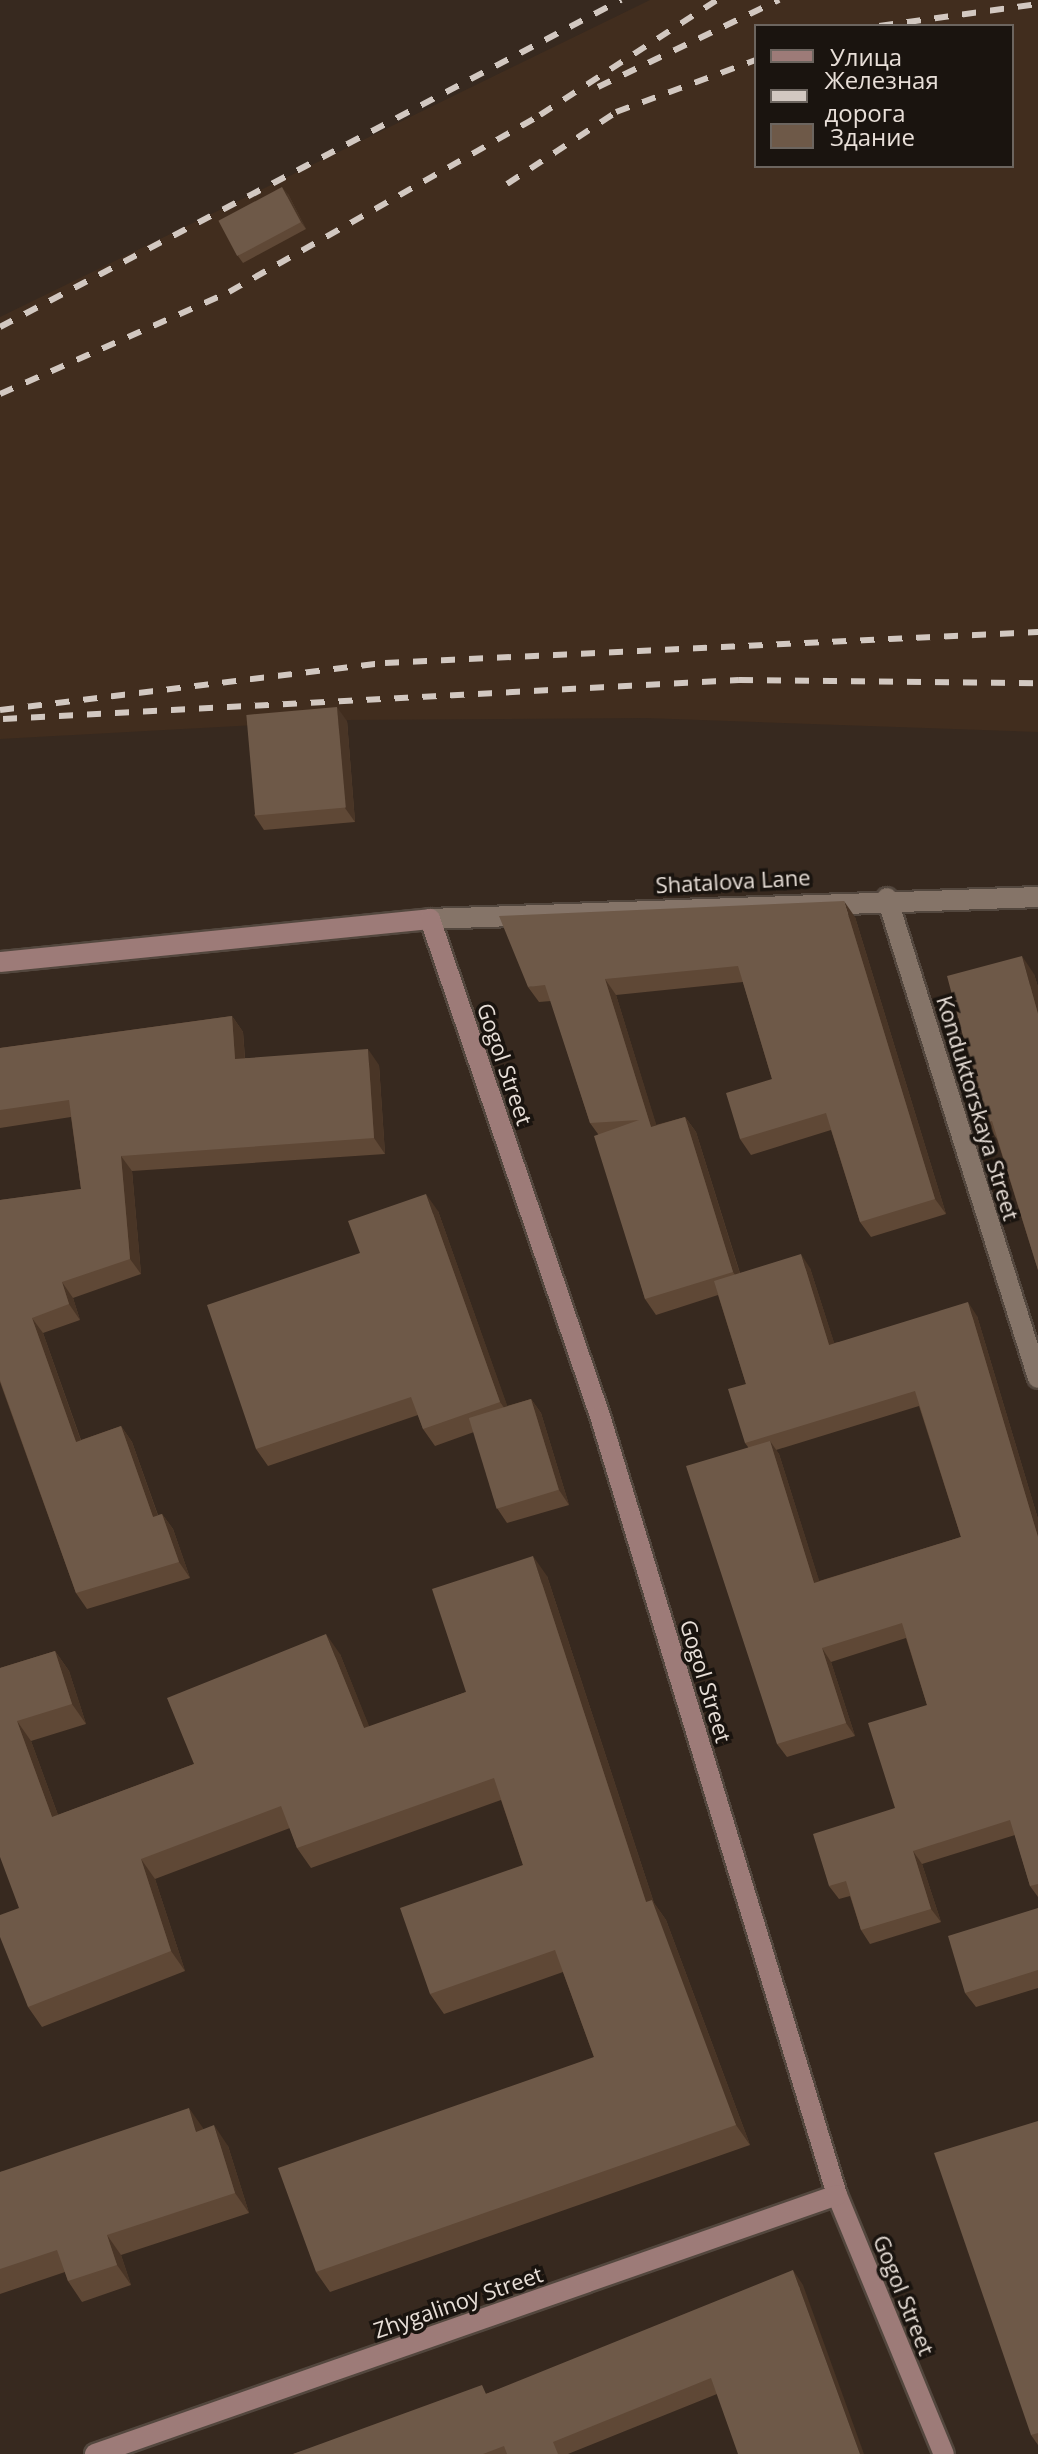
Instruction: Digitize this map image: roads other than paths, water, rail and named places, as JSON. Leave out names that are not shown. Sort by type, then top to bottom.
[{"type":"main road","points":[[0,962],[430,919]]},
{"type":"main road","name":"Gogol Street","points":[[430,919],[600,1416],[837,2195],[944,2454]]},
{"type":"main road","name":"Zhygalinoy Street","points":[[95,2454],[837,2195]]},
{"type":"street","name":"Shatalova Lane","points":[[430,919],[887,898],[1038,897]]},
{"type":"street","name":"Konduktorskaya Street","points":[[887,898],[1038,1378]]},
{"type":"railway","points":[[0,327],[621,0]]},
{"type":"railway","points":[[0,394],[229,292],[540,115],[717,0]]},
{"type":"railway","points":[[598,87],[779,0]]},
{"type":"railway","points":[[893,24],[1038,4]]},
{"type":"railway","points":[[507,184],[616,112],[754,61]]},
{"type":"railway","points":[[0,710],[385,663],[1038,632]]},
{"type":"railway","points":[[3,719],[739,680],[1038,683]]}]
